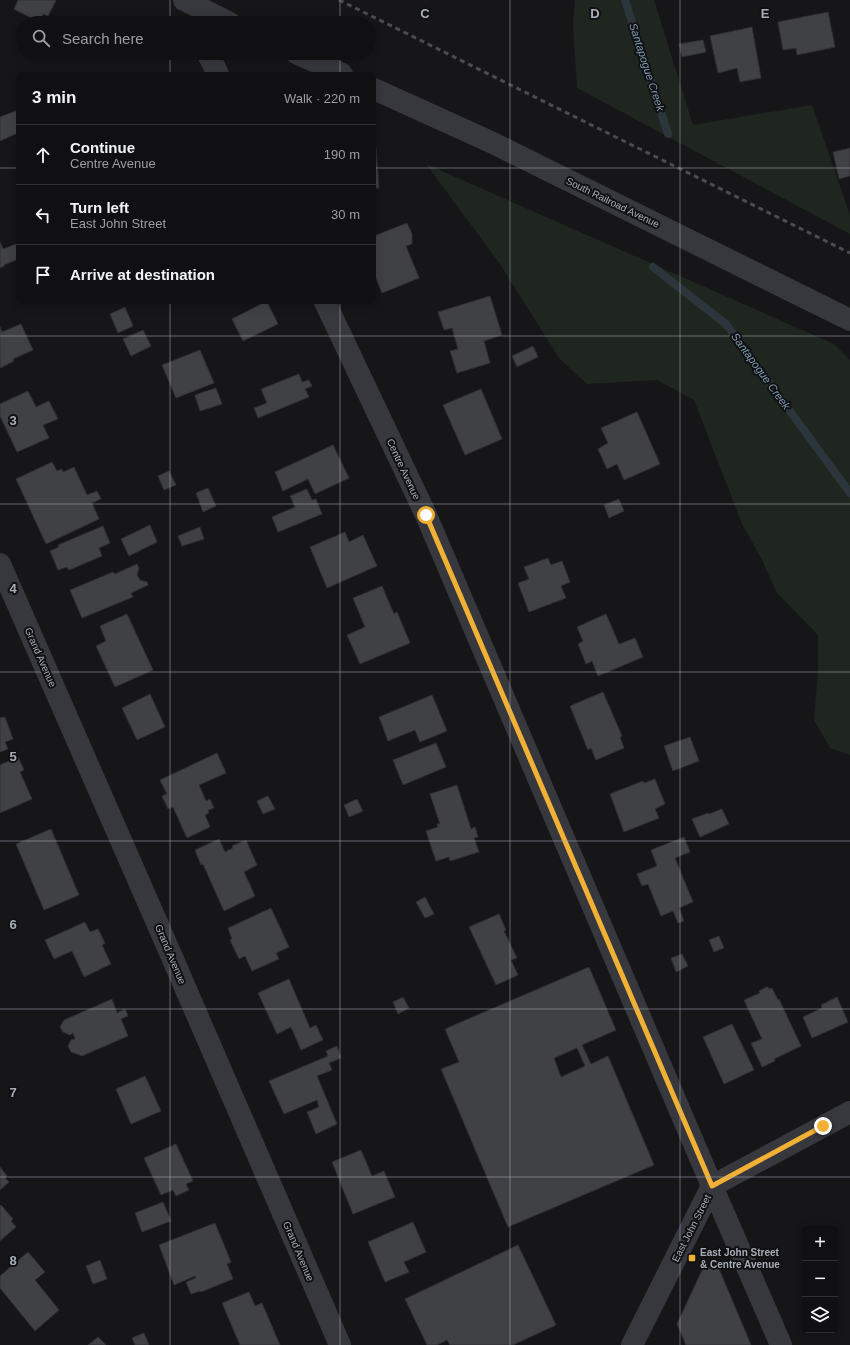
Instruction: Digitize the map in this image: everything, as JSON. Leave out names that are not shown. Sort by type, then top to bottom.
[{"type":"street","points":[[184,0],[213,16]]},
{"type":"street","points":[[211,60],[217,72]]},
{"type":"street","points":[[311,60],[338,72]]},
{"type":"street","name":"South Railroad Avenue","points":[[376,90],[493,143],[850,320]]},
{"type":"street","name":"Centre Avenue","points":[[326,304],[426,515],[781,1345]]},
{"type":"street","name":"Grand Avenue","points":[[0,564],[340,1345]]},
{"type":"street","name":"East John Street","points":[[632,1345],[712,1186],[850,1112]]},
{"type":"shaded area","points":[[575,0],[654,0],[693,125],[812,105],[850,215],[850,234],[577,88],[573,25]]},
{"type":"shaded area","points":[[426,164],[834,344],[850,360],[850,755],[830,748],[814,720],[818,670],[818,635],[777,593],[761,558],[742,524],[694,400],[657,380],[587,384],[559,358],[500,264]]},
{"type":"building","points":[[18,0],[56,0],[48,16],[43,14],[42,16],[27,16],[14,9]]},
{"type":"building","points":[[828,12],[835,47],[797,55],[796,48],[783,50],[778,22]]},
{"type":"building","points":[[752,27],[761,78],[740,82],[737,68],[718,73],[710,36]]},
{"type":"building","points":[[703,40],[706,52],[682,57],[679,44]]},
{"type":"building","points":[[16,111],[16,134],[0,141],[0,117]]},
{"type":"building","points":[[376,148],[379,188],[376,188]]},
{"type":"building","points":[[850,148],[850,176],[839,179],[833,152]]},
{"type":"building","points":[[407,223],[412,234],[412,244],[406,246],[419,278],[382,293],[376,278],[376,235]]},
{"type":"building","points":[[0,242],[3,249],[16,244],[16,260],[0,268]]},
{"type":"building","points":[[490,296],[502,335],[484,341],[490,363],[457,373],[450,351],[458,349],[452,328],[444,330],[438,312]]},
{"type":"building","points":[[261,304],[268,304],[278,324],[243,341],[232,319]]},
{"type":"building","points":[[125,307],[133,326],[118,333],[110,314]]},
{"type":"building","points":[[21,324],[33,350],[13,359],[14,361],[0,368],[0,327],[2,332]]},
{"type":"building","points":[[143,330],[151,346],[131,356],[123,339]]},
{"type":"building","points":[[533,346],[538,357],[517,367],[512,356]]},
{"type":"building","points":[[200,350],[214,383],[176,398],[162,365]]},
{"type":"building","points":[[299,374],[302,382],[309,380],[312,386],[305,389],[309,397],[258,418],[254,408],[267,403],[261,389]]},
{"type":"building","points":[[216,388],[222,404],[200,411],[195,395]]},
{"type":"building","points":[[481,389],[502,439],[465,455],[443,405]]},
{"type":"building","points":[[28,391],[36,407],[49,401],[58,419],[43,425],[49,438],[17,452],[0,416],[0,404]]},
{"type":"building","points":[[637,412],[660,464],[624,480],[617,464],[607,469],[598,449],[608,443],[601,428]]},
{"type":"building","points":[[333,445],[349,478],[315,494],[308,479],[283,491],[275,472]]},
{"type":"building","points":[[52,462],[57,471],[62,469],[63,472],[74,467],[87,495],[97,491],[101,499],[92,503],[99,519],[46,544],[16,479]]},
{"type":"building","points":[[169,471],[176,485],[164,490],[158,476]]},
{"type":"building","points":[[208,488],[216,506],[203,512],[196,493]]},
{"type":"building","points":[[307,489],[312,500],[316,499],[322,514],[278,532],[272,517],[295,507],[290,496]]},
{"type":"building","points":[[619,499],[624,511],[609,518],[604,505]]},
{"type":"building","points":[[150,525],[157,542],[129,556],[121,539]]},
{"type":"building","points":[[103,526],[110,543],[99,548],[102,556],[69,570],[67,567],[58,570],[50,551],[59,547],[58,545]]},
{"type":"building","points":[[200,527],[204,539],[182,546],[178,536]]},
{"type":"building","points":[[345,532],[349,542],[363,535],[377,566],[327,588],[310,547]]},
{"type":"building","points":[[548,558],[551,565],[562,561],[570,582],[561,586],[566,598],[529,612],[518,583],[529,579],[524,567]]},
{"type":"building","points":[[137,564],[139,568],[137,575],[140,580],[147,582],[148,585],[131,593],[133,597],[82,618],[70,590],[113,572],[115,574]]},
{"type":"building","points":[[382,586],[394,614],[397,612],[410,643],[360,664],[347,635],[365,627],[353,598]]},
{"type":"building","points":[[127,614],[153,670],[115,687],[96,646],[106,641],[100,626]]},
{"type":"building","points":[[606,614],[619,644],[635,638],[643,657],[598,676],[592,661],[586,664],[578,644],[583,641],[577,627]]},
{"type":"building","points":[[603,692],[622,736],[620,737],[624,748],[596,760],[591,748],[588,750],[570,706]]},
{"type":"building","points":[[150,694],[165,727],[137,740],[122,708]]},
{"type":"building","points":[[432,695],[447,731],[420,742],[415,730],[388,741],[379,717]]},
{"type":"building","points":[[5,717],[13,739],[5,742],[8,749],[0,752],[0,718]]},
{"type":"building","points":[[690,737],[699,761],[673,771],[664,746]]},
{"type":"building","points":[[436,743],[446,767],[403,785],[393,760]]},
{"type":"building","points":[[217,753],[226,773],[199,785],[206,801],[210,799],[214,808],[208,810],[209,813],[205,815],[210,827],[187,838],[173,807],[168,809],[162,796],[167,794],[160,780]]},
{"type":"building","points":[[18,757],[24,770],[20,772],[32,799],[0,813],[0,765]]},
{"type":"building","points":[[655,779],[665,804],[655,809],[659,818],[624,832],[610,794],[643,781],[644,783]]},
{"type":"building","points":[[457,785],[471,829],[475,827],[478,837],[474,838],[479,852],[450,861],[449,857],[436,861],[426,831],[438,827],[437,824],[440,824],[430,794]]},
{"type":"building","points":[[268,796],[275,809],[263,814],[257,801]]},
{"type":"building","points":[[357,799],[363,811],[349,817],[344,805]]},
{"type":"building","points":[[722,809],[729,824],[700,837],[692,819]]},
{"type":"building","points":[[51,829],[79,895],[44,910],[16,844]]},
{"type":"building","points":[[684,837],[690,852],[675,858],[693,902],[679,908],[684,921],[678,923],[673,911],[661,916],[648,884],[642,886],[637,874],[657,866],[651,850]]},
{"type":"building","points":[[219,839],[225,852],[233,848],[232,846],[246,840],[257,865],[244,872],[255,896],[224,911],[203,864],[201,865],[195,850]]},
{"type":"building","points":[[425,897],[434,914],[425,918],[416,902]]},
{"type":"building","points":[[271,908],[289,947],[276,953],[279,959],[252,971],[245,956],[239,959],[230,940],[232,939],[228,928]]},
{"type":"building","points":[[499,914],[506,930],[504,931],[517,958],[511,960],[518,975],[496,985],[469,927]]},
{"type":"building","points":[[85,922],[90,932],[98,929],[105,943],[102,945],[111,964],[84,977],[72,951],[54,959],[45,940]]},
{"type":"building","points":[[719,936],[724,948],[714,952],[709,940]]},
{"type":"building","points":[[682,954],[688,966],[676,972],[671,958]]},
{"type":"building","points":[[589,967],[616,1030],[582,1045],[591,1064],[608,1056],[654,1165],[508,1227],[441,1069],[459,1062],[445,1029]],"holes":[[[577,1048],[585,1066],[561,1077],[554,1058]]]},
{"type":"building","points":[[289,979],[310,1028],[316,1025],[323,1040],[301,1050],[291,1027],[277,1034],[258,993]]},
{"type":"building","points":[[767,987],[770,989],[772,988],[778,1000],[779,999],[801,1046],[774,1059],[775,1061],[762,1067],[751,1043],[762,1039],[744,1000],[760,993],[759,991]]},
{"type":"building","points":[[403,997],[409,1008],[398,1014],[393,1002]]},
{"type":"building","points":[[837,997],[848,1022],[812,1038],[803,1017],[822,1008],[821,1005]]},
{"type":"building","points":[[112,999],[117,1013],[125,1009],[128,1016],[121,1019],[128,1036],[82,1056],[71,1052],[68,1046],[71,1040],[75,1039],[73,1033],[70,1035],[63,1032],[60,1027],[64,1020]]},
{"type":"building","points":[[732,1024],[754,1070],[724,1084],[703,1037]]},
{"type":"building","points":[[337,1046],[341,1058],[329,1063],[332,1070],[317,1076],[337,1124],[316,1134],[307,1112],[319,1107],[317,1100],[284,1114],[269,1081],[328,1056],[326,1051]]},
{"type":"building","points":[[145,1076],[161,1111],[131,1124],[116,1089]]},
{"type":"building","points":[[176,1144],[193,1181],[186,1184],[189,1190],[176,1196],[173,1190],[161,1195],[144,1158]]},
{"type":"building","points":[[361,1150],[372,1176],[384,1171],[395,1197],[353,1214],[332,1162]]},
{"type":"building","points":[[0,1167],[7,1176],[5,1178],[9,1182],[0,1190]]},
{"type":"building","points":[[163,1202],[171,1221],[142,1232],[135,1213]]},
{"type":"building","points":[[1,1205],[13,1219],[11,1221],[16,1227],[0,1241],[0,1206]]},
{"type":"building","points":[[413,1222],[426,1252],[404,1262],[409,1272],[385,1282],[368,1242]]},
{"type":"building","points":[[215,1223],[231,1262],[227,1264],[233,1279],[201,1292],[191,1294],[186,1282],[196,1278],[195,1276],[174,1285],[159,1245]]},
{"type":"building","points":[[518,1245],[556,1325],[513,1345],[450,1345],[447,1340],[437,1345],[427,1345],[405,1299]]},
{"type":"building","points":[[28,1252],[45,1272],[35,1280],[59,1310],[35,1331],[0,1288],[0,1276]]},
{"type":"building","points":[[100,1260],[107,1279],[93,1284],[86,1266]]},
{"type":"building","points":[[717,1264],[751,1345],[686,1345],[677,1324],[704,1266]]},
{"type":"building","points":[[249,1292],[255,1306],[262,1303],[280,1345],[240,1345],[222,1303]]},
{"type":"building","points":[[144,1333],[149,1345],[135,1345],[132,1338]]},
{"type":"building","points":[[98,1337],[106,1345],[88,1345]]},
{"type":"waterway","name":"Santapogue Creek","points":[[625,0],[668,134]]},
{"type":"waterway","name":"Santapogue Creek","points":[[653,267],[726,324],[850,493]]},
{"type":"railway","points":[[339,0],[371,16]]},
{"type":"railway","points":[[376,18],[850,253]]},
{"type":"place","name":"East John Street & Centre Avenue","points":[[692,1258]]},
{"type":"route","points":[[426,515],[712,1186],[823,1126]]}]
